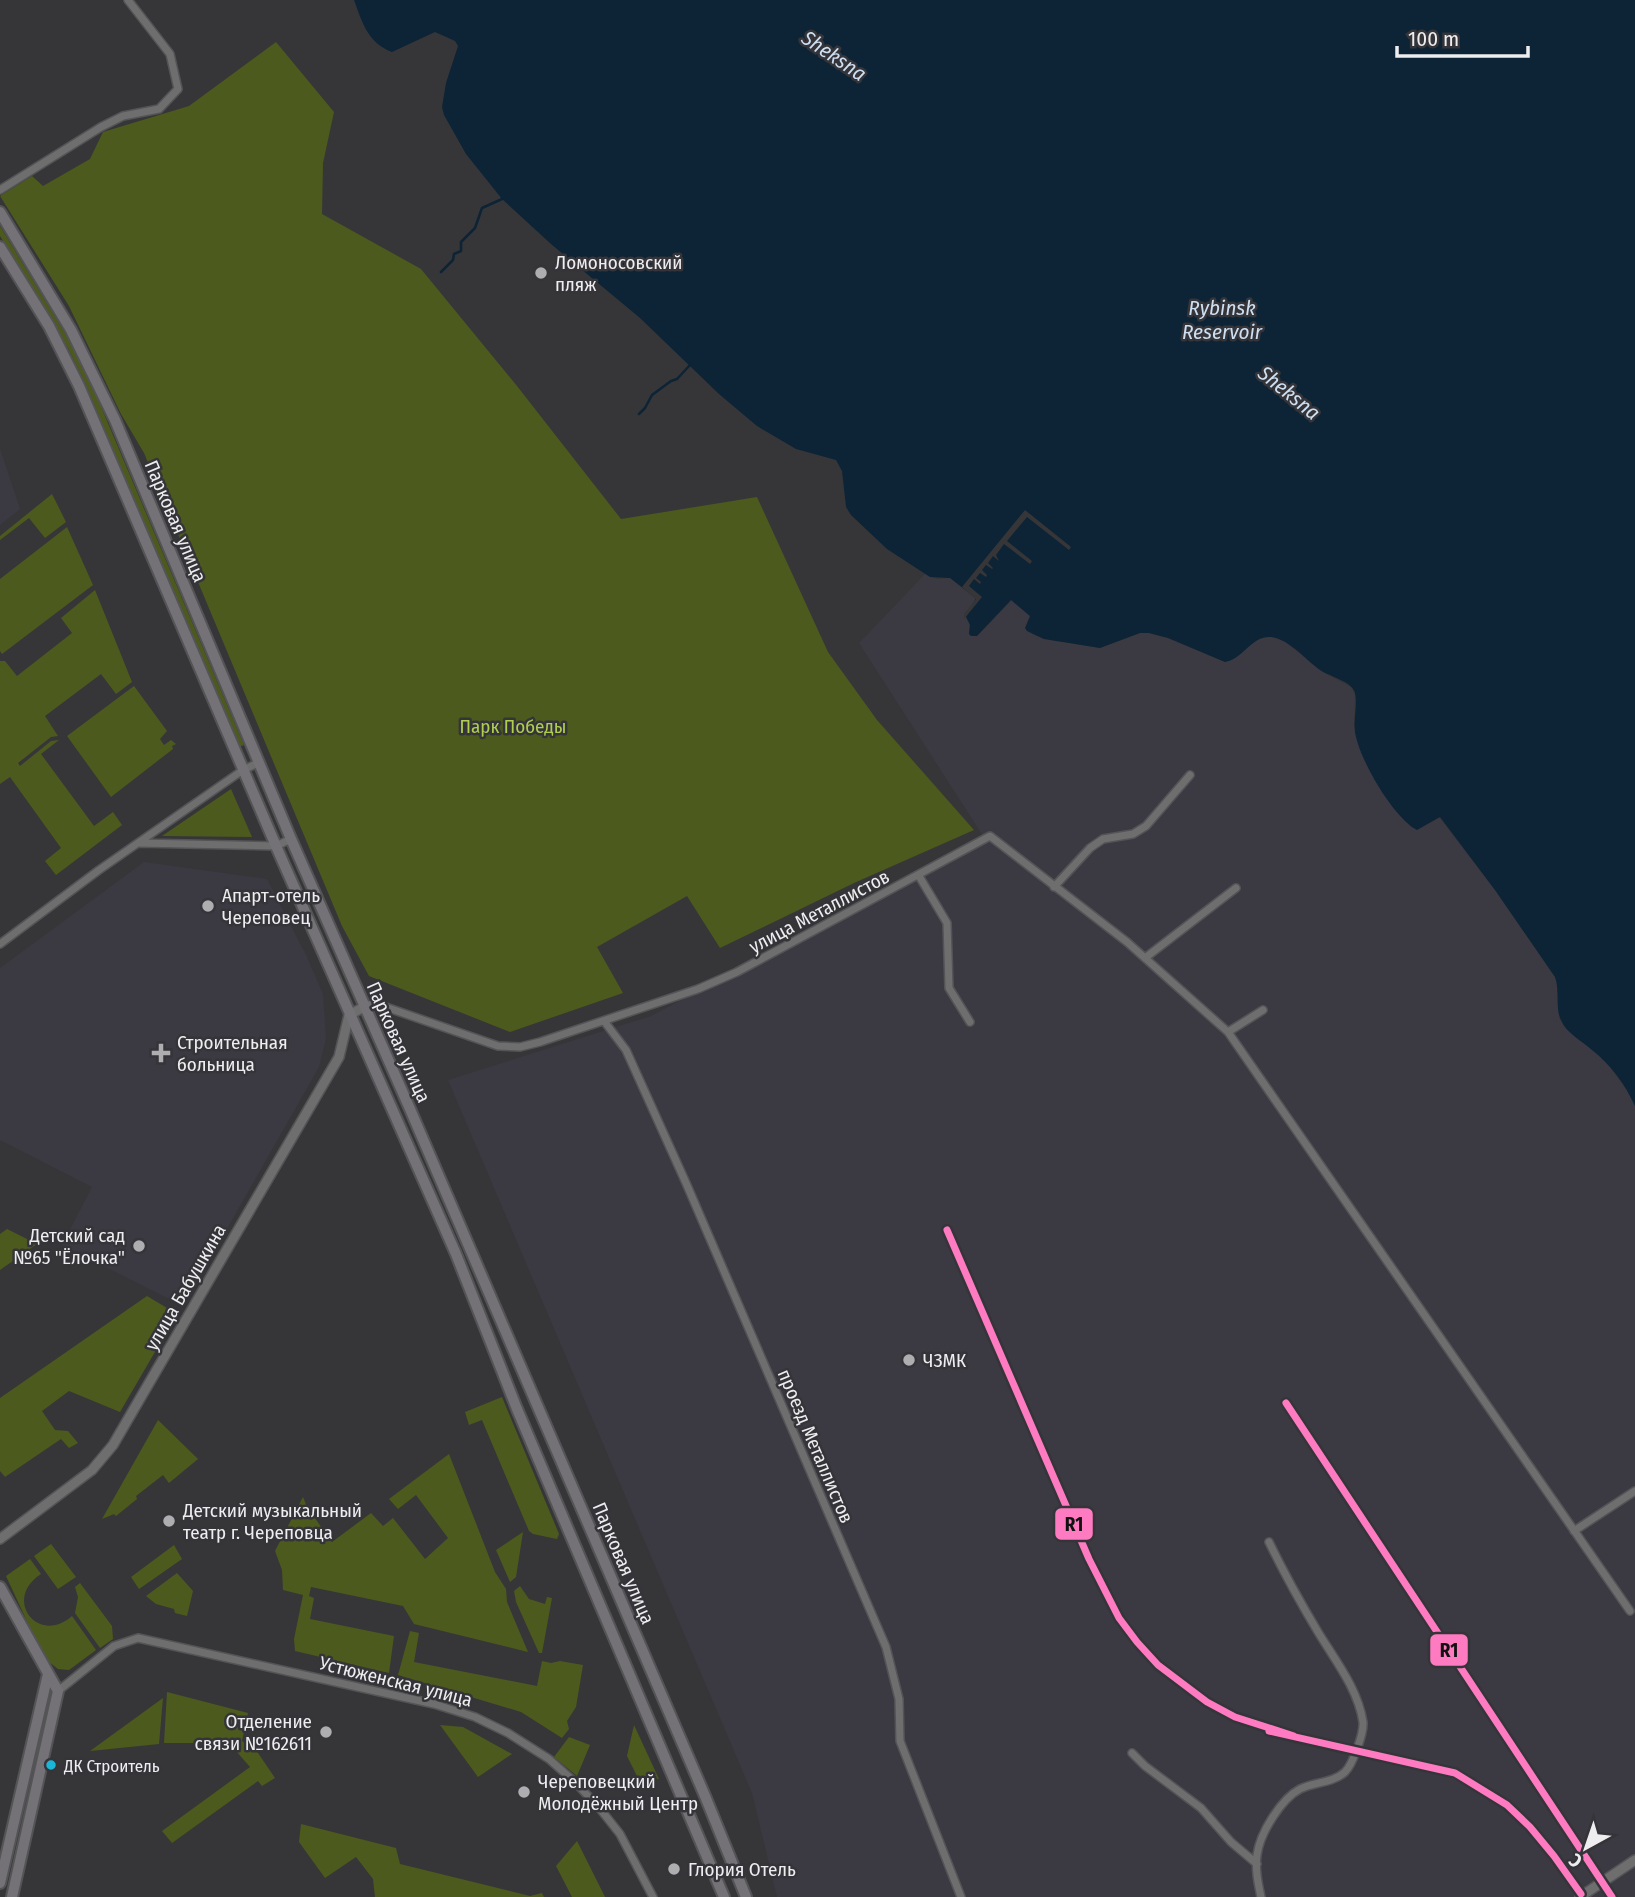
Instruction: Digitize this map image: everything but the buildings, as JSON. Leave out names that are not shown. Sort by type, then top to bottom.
[{"type":"main road","name":"Парковая улица","points":[[0,212],[91,368],[258,763],[703,1790],[746,1897]]},
{"type":"main road","name":"Парковая улица","points":[[0,247],[65,355],[275,846],[451,1243],[517,1409],[724,1897]]},
{"type":"main road","points":[[0,1587],[58,1691],[12,1897]]},
{"type":"main road","points":[[0,1883],[48,1674]]},
{"type":"street","points":[[0,190],[44,161],[123,116],[159,109],[178,89],[170,54],[128,0]]},
{"type":"street","points":[[0,944],[138,843],[243,770],[258,763]]},
{"type":"street","points":[[1054,887],[1096,843],[1103,839],[1133,834],[1146,826],[1190,775]]},
{"type":"street","name":"улица Металлистов","points":[[364,1007],[374,1003],[498,1046],[520,1047],[698,989],[737,972],[990,836],[1145,958],[1228,1032],[1630,1611]]},
{"type":"street","points":[[138,843],[275,846],[291,839]]},
{"type":"street","points":[[919,876],[947,923],[949,988],[970,1022]]},
{"type":"street","points":[[1145,958],[1236,888]]},
{"type":"street","points":[[349,1016],[364,1007]]},
{"type":"street","points":[[1228,1032],[1263,1010]]},
{"type":"street","name":"улица Бабушкина","points":[[0,1539],[92,1470],[113,1445],[339,1057],[349,1016]]},
{"type":"street","name":"проезд Металлистов","points":[[604,1021],[626,1050],[686,1183],[886,1647],[899,1699],[900,1741],[961,1897]]},
{"type":"street","points":[[1574,1531],[1635,1491]]},
{"type":"street","points":[[1261,1897],[1256,1877],[1257,1852],[1271,1820],[1286,1798],[1301,1789],[1329,1781],[1346,1772],[1357,1750],[1364,1726],[1358,1699],[1288,1582],[1269,1542]]},
{"type":"street","name":"Устюженская улица","points":[[58,1691],[114,1646],[138,1638],[434,1704],[475,1717],[508,1733],[549,1759],[577,1784],[620,1834],[653,1897]]},
{"type":"street","points":[[1132,1753],[1201,1808],[1231,1842],[1257,1864]]},
{"type":"street","points":[[1580,1897],[1635,1860]]},
{"type":"shaded area","points":[[0,449],[20,509],[0,525]]},
{"type":"shaded area","points":[[925,574],[937,579],[950,578],[976,599],[969,622],[969,634],[972,636],[977,636],[1012,600],[1030,616],[1032,634],[1044,639],[1100,648],[1140,633],[1149,633],[1168,638],[1225,662],[1259,638],[1271,637],[1284,641],[1323,672],[1351,687],[1355,696],[1354,726],[1382,792],[1412,828],[1439,817],[1495,890],[1555,977],[1559,987],[1559,1018],[1565,1027],[1610,1067],[1628,1092],[1635,1106],[1635,1897],[777,1897],[752,1793],[448,1080],[651,1016],[985,839],[859,643]]},
{"type":"shaded area","name":"Строительная больница","points":[[144,862],[267,879],[323,994],[326,1038],[319,1067],[183,1306],[62,1245],[92,1187],[0,1140],[0,968]]},
{"type":"green space","name":"Парк Победы","points":[[276,42],[334,112],[323,163],[322,214],[421,269],[621,519],[757,497],[828,652],[877,720],[974,830],[854,883],[720,948],[687,896],[597,947],[623,993],[510,1032],[369,976],[342,926],[144,453],[121,414],[69,306],[0,196],[32,176],[43,186],[90,159],[103,132],[189,106]]},
{"type":"green space","points":[[0,226],[73,346],[91,383],[244,745],[239,747],[86,385],[68,348],[0,236]]},
{"type":"green space","points":[[52,494],[66,522],[45,538],[29,518],[0,540],[0,536]]},
{"type":"green space","points":[[67,527],[93,585],[2,654],[0,579]]},
{"type":"green space","points":[[95,590],[132,682],[116,694],[101,674],[45,716],[58,736],[51,737],[18,763],[20,766],[51,741],[59,740],[41,754],[94,826],[113,812],[122,825],[56,875],[45,861],[61,848],[10,777],[0,784],[0,661],[5,661],[17,676],[72,633],[61,618]]},
{"type":"green space","points":[[134,686],[167,731],[160,739],[164,745],[171,740],[176,744],[111,797],[67,736]]},
{"type":"green space","points":[[231,789],[252,837],[162,836]]},
{"type":"green space","points":[[7,1229],[37,1244],[0,1270],[0,1234]]},
{"type":"green space","points":[[147,1296],[177,1314],[120,1412],[69,1391],[42,1411],[55,1430],[68,1431],[78,1443],[69,1448],[61,1439],[5,1477],[0,1471],[0,1398]]},
{"type":"green space","points":[[502,1397],[559,1534],[557,1539],[529,1531],[482,1420],[469,1425],[465,1412]]},
{"type":"green space","points":[[158,1420],[198,1459],[169,1483],[163,1475],[116,1516],[114,1514],[102,1519]]},
{"type":"green space","points":[[449,1454],[495,1572],[506,1589],[507,1602],[528,1652],[414,1624],[403,1606],[311,1587],[309,1596],[314,1598],[310,1619],[394,1636],[389,1673],[295,1651],[294,1639],[303,1595],[283,1590],[282,1570],[275,1551],[303,1497],[332,1542],[371,1513],[383,1526],[393,1518],[425,1559],[448,1538],[416,1495],[398,1509],[389,1499]]},
{"type":"green space","points":[[523,1532],[516,1577],[510,1582],[496,1550]]},
{"type":"green space","points":[[51,1544],[76,1577],[58,1589],[34,1556]]},
{"type":"green space","points":[[174,1545],[182,1559],[139,1589],[131,1577]]},
{"type":"green space","points":[[30,1559],[41,1574],[30,1584],[25,1595],[29,1616],[47,1626],[59,1624],[72,1616],[96,1650],[69,1670],[58,1669],[44,1658],[6,1576]]},
{"type":"green space","points":[[177,1573],[193,1591],[187,1616],[156,1604],[146,1596]]},
{"type":"green space","points":[[80,1583],[112,1626],[113,1639],[100,1648],[75,1613],[78,1597],[75,1587]]},
{"type":"green space","points":[[520,1586],[529,1599],[545,1604],[547,1597],[552,1598],[542,1653],[539,1653],[516,1602],[514,1591]]},
{"type":"green space","points":[[410,1631],[419,1633],[414,1662],[537,1686],[542,1661],[583,1665],[576,1707],[567,1721],[569,1729],[562,1738],[521,1712],[398,1675]]},
{"type":"green space","points":[[167,1692],[248,1713],[242,1741],[256,1750],[275,1778],[262,1786],[258,1781],[172,1843],[162,1831],[250,1767],[229,1743],[164,1743]]},
{"type":"green space","points":[[163,1698],[159,1744],[90,1751]]},
{"type":"green space","points":[[440,1725],[463,1727],[512,1754],[478,1777]]},
{"type":"green space","points":[[634,1725],[659,1779],[638,1778],[627,1756]]},
{"type":"green space","points":[[569,1737],[590,1745],[577,1776],[554,1757]]},
{"type":"green space","points":[[301,1824],[396,1848],[400,1864],[530,1896],[542,1893],[544,1897],[375,1897],[373,1879],[356,1857],[325,1878],[299,1842]]},
{"type":"green space","points":[[577,1841],[605,1897],[572,1897],[556,1866]]},
{"type":"water","name":"Rybinsk Reservoir","points":[[354,0],[1635,0],[1635,1106],[1611,1069],[1563,1025],[1558,1010],[1555,977],[1440,817],[1417,830],[1398,814],[1389,802],[1359,748],[1355,731],[1355,693],[1350,685],[1320,670],[1284,642],[1271,637],[1258,640],[1237,657],[1225,662],[1168,638],[1149,633],[1140,633],[1100,648],[1044,639],[1027,631],[1025,628],[1030,616],[1011,600],[977,636],[971,636],[966,617],[976,598],[950,578],[930,577],[887,549],[851,515],[846,507],[842,471],[836,460],[796,449],[757,426],[719,394],[640,318],[502,199],[466,154],[444,115],[442,107],[446,83],[458,46],[455,41],[435,32],[392,52],[372,37],[363,24]]},
{"type":"pier","points":[[1025,510],[1071,547],[1069,550],[1027,517],[1007,541],[1032,561],[1030,564],[1004,544],[996,555],[999,561],[993,556],[988,563],[993,568],[986,565],[982,570],[986,577],[980,573],[976,578],[980,584],[974,579],[969,586],[982,597],[964,619],[964,614],[976,599],[962,587]]},
{"type":"waterway","points":[[441,272],[453,260],[454,254],[461,251],[461,242],[475,228],[482,208],[502,199]]},
{"type":"waterway","points":[[639,414],[652,395],[677,379],[690,365]]},
{"type":"transit line","name":"R1","points":[[947,1230],[1089,1559],[1119,1618],[1158,1665],[1207,1702],[1235,1717],[1294,1736]]},
{"type":"transit line","name":"R1","points":[[1286,1403],[1612,1897]]},
{"type":"transit line","name":"R1","points":[[1269,1731],[1455,1773],[1507,1805],[1530,1827],[1581,1894]]},
{"type":"place","name":"Ломоносовский пляж","points":[[541,273]]},
{"type":"place","name":"Апарт-отель Череповец","points":[[208,906]]},
{"type":"place","name":"Строительная больница","points":[[161,1053]]},
{"type":"place","name":"Детский сад №65 \"Ёлочка\"","points":[[139,1246]]},
{"type":"place","name":"ЧЗМК","points":[[909,1360]]},
{"type":"place","name":"Детский музыкальный театр г. Череповца","points":[[169,1521]]},
{"type":"place","name":"Отделение связи №162611","points":[[326,1732]]},
{"type":"place","name":"ДК Строитель","points":[[51,1765]]},
{"type":"place","name":"Череповецкий Молодёжный Центр","points":[[524,1792]]},
{"type":"place","name":"Глория Отель","points":[[674,1869]]},
{"type":"water label","name":"Sheksna","points":[[834,56]]},
{"type":"water label","name":"Sheksna","points":[[1289,393]]}]
